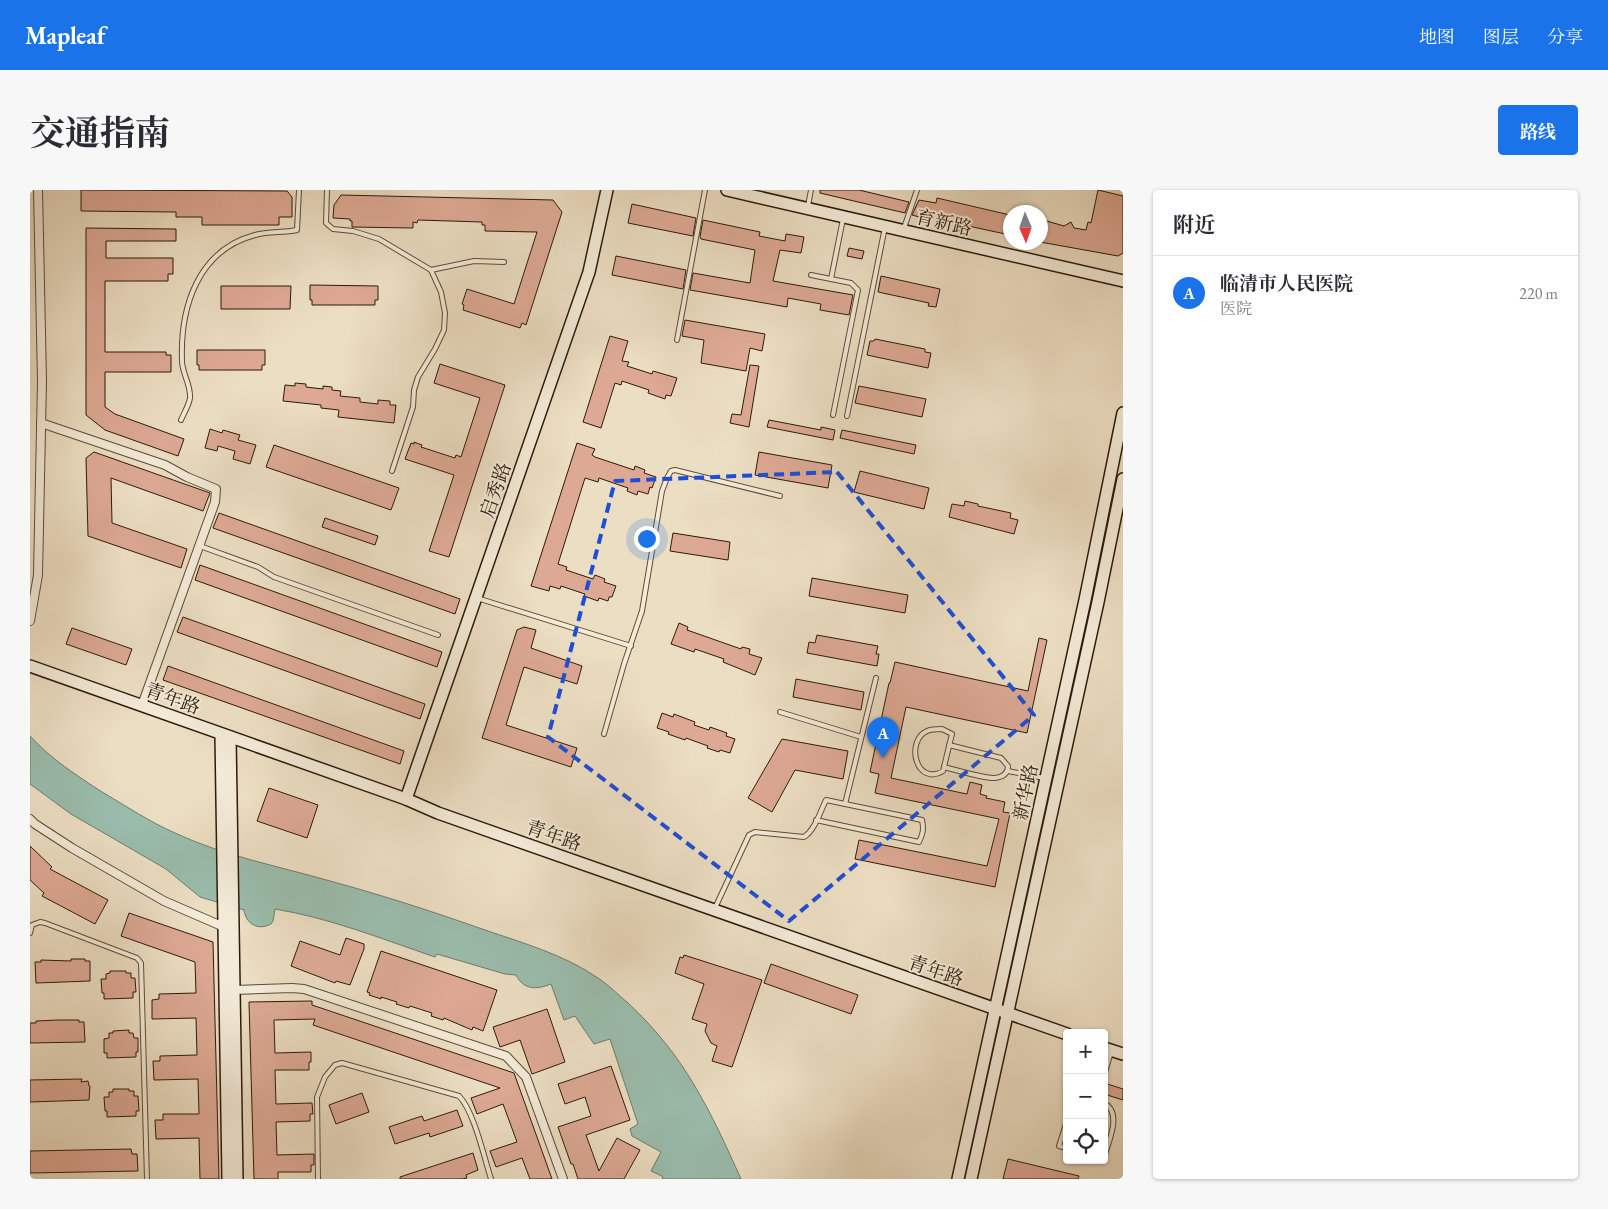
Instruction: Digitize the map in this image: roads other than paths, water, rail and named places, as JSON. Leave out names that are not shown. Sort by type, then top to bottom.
[{"type":"street","points":[[30,621],[38,575],[42,381],[38,190]]},
{"type":"street","name":"启秀路","points":[[406,799],[588,272],[607,190]]},
{"type":"street","name":"育新路","points":[[727,190],[765,194],[843,217],[1123,281]]},
{"type":"street","name":"新华路","points":[[958,1179],[1046,779],[1123,413]]},
{"type":"street","points":[[41,423],[165,465],[216,489],[215,502],[142,705]]},
{"type":"street","name":"新华路","points":[[972,1179],[1123,479]]},
{"type":"street","name":"青年路","points":[[30,666],[406,799],[438,813],[1063,1033]]},
{"type":"street","points":[[226,735],[228,1179]]},
{"type":"street","points":[[30,819],[72,848],[164,901],[227,920]]},
{"type":"street","points":[[227,920],[234,990],[237,1179]]},
{"type":"street","points":[[234,990],[304,989],[506,1056],[526,1077],[563,1179]]},
{"type":"street","points":[[1108,1049],[1123,1054]]},
{"type":"lane","points":[[181,420],[190,398],[182,364],[184,317],[199,276],[219,253],[230,245],[256,235],[297,230],[299,190]]},
{"type":"lane","points":[[327,190],[326,223],[333,229],[353,230],[379,239],[431,270],[444,303],[444,330],[436,349],[418,377],[414,390],[413,407],[392,470]]},
{"type":"lane","points":[[677,340],[705,190]]},
{"type":"lane","points":[[808,208],[811,190]]},
{"type":"lane","points":[[904,230],[917,190]]},
{"type":"lane","points":[[830,278],[843,217]]},
{"type":"lane","points":[[847,416],[885,226]]},
{"type":"lane","points":[[431,270],[474,261],[504,262]]},
{"type":"lane","points":[[812,275],[851,283],[858,290],[833,414]]},
{"type":"lane","points":[[604,734],[642,611],[662,491],[671,472],[675,470],[780,496]]},
{"type":"lane","points":[[199,546],[258,567],[274,577],[438,635]]},
{"type":"lane","points":[[476,598],[630,646]]},
{"type":"lane","points":[[845,804],[876,678]]},
{"type":"lane","points":[[780,712],[861,737]]},
{"type":"lane","points":[[928,730],[947,730],[952,734],[949,745],[943,771],[939,774],[920,769],[916,764],[916,750],[922,734],[928,730]]},
{"type":"lane","points":[[949,745],[1001,758],[1008,766],[1008,770]]},
{"type":"lane","points":[[944,767],[995,778],[1004,775],[1008,770]]},
{"type":"lane","points":[[1008,770],[1046,779]]},
{"type":"lane","points":[[714,910],[749,834],[756,832],[804,837],[809,834],[816,820],[826,800],[922,820],[923,834],[919,842],[816,820]]},
{"type":"lane","points":[[30,933],[32,925],[40,922],[46,923],[138,958],[141,963],[147,1179]]},
{"type":"lane","points":[[318,1179],[317,1097],[325,1077],[335,1065],[342,1063],[458,1096],[463,1100],[470,1113],[492,1179]]},
{"type":"lane","points":[[1108,1105],[1114,1112],[1114,1119],[1108,1142]]},
{"type":"lane","points":[[1063,1134],[1059,1146],[1063,1147]]},
{"type":"place","name":"临清市人民医院","points":[[883,758]]}]
